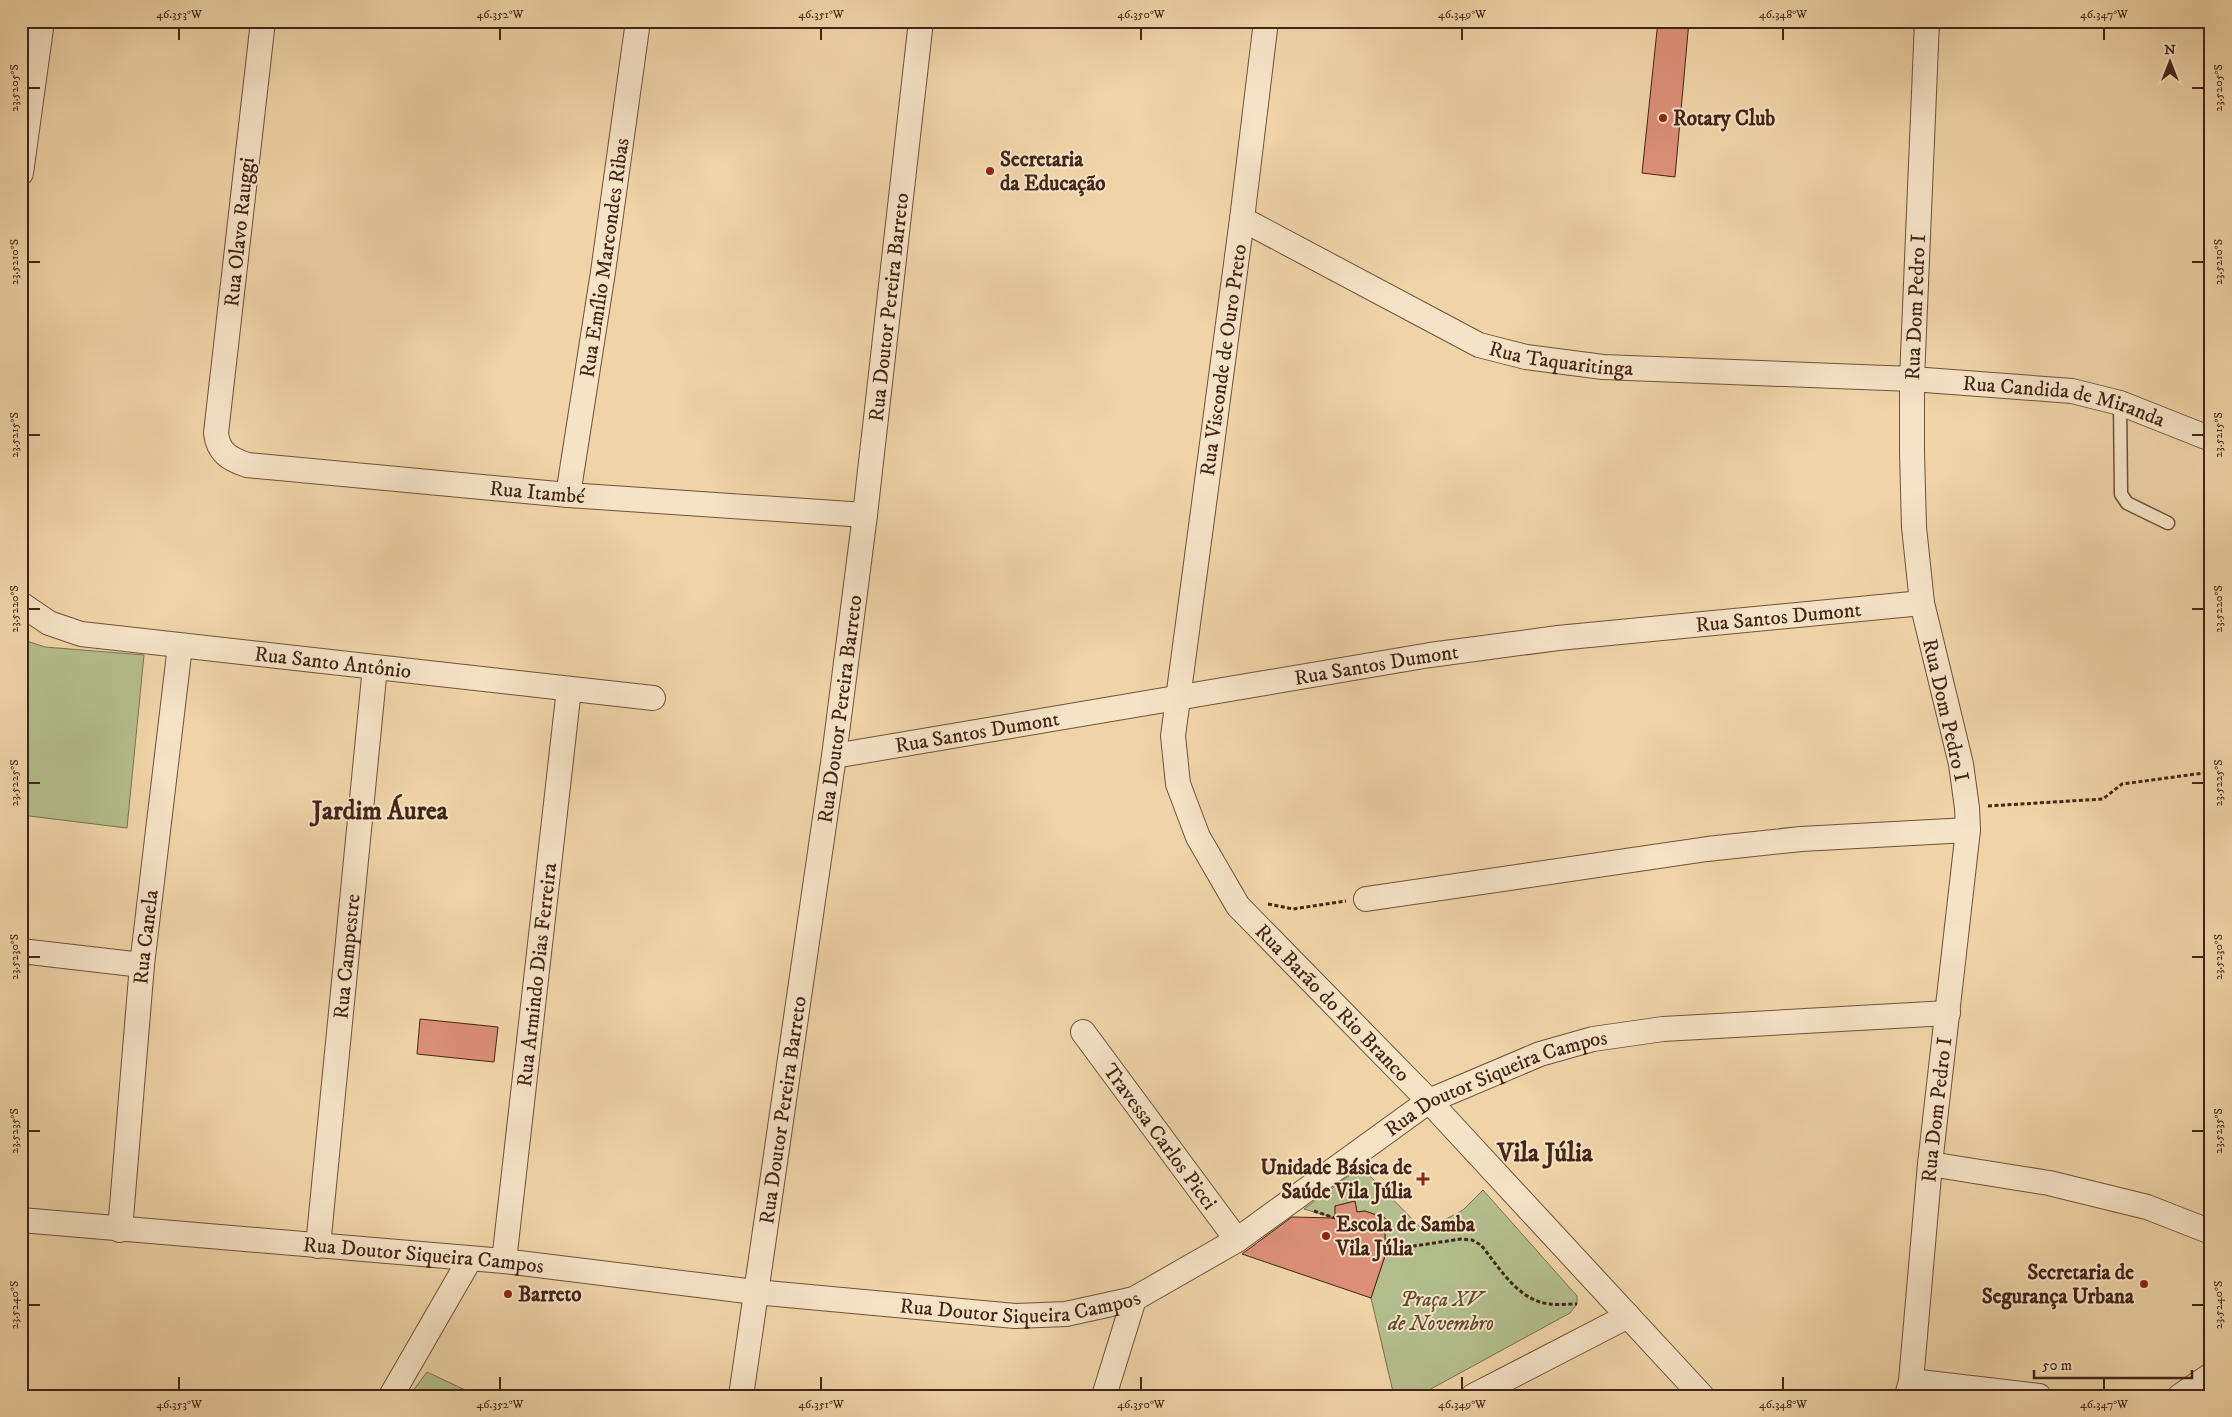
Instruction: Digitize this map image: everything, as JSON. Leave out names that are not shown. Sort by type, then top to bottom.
[{"type":"street","points":[[21,173],[42,21]]},
{"type":"street","name":"Rua Olavo Rauggi","points":[[217,444],[216,433],[263,21]]},
{"type":"street","name":"Rua Emílio Marcondes Ribas","points":[[568,494],[603,272],[638,21]]},
{"type":"street","name":"Rua Doutor Pereira Barreto","points":[[741,1396],[834,756],[865,515],[921,21]]},
{"type":"street","name":"Rua Visconde de Ouro Preto","points":[[1178,698],[1242,220],[1266,21]]},
{"type":"street","name":"Rua Dom Pedro I","points":[[1909,1388],[1930,1164],[1948,1013],[1967,819],[1961,764],[1922,603],[1914,526],[1912,379],[1927,21]]},
{"type":"street","name":"Rua Taquaritinga","points":[[1242,220],[1479,345],[1526,357],[1603,367],[1912,379]]},
{"type":"street","name":"Rua Candida de Miranda","points":[[1912,379],[2072,391],[2120,403],[2211,439]]},
{"type":"street","name":"Rua Itambé","points":[[217,444],[222,452],[233,460],[247,465],[568,494],[865,515]]},
{"type":"street","name":"Rua Santos Dumont","points":[[834,756],[1430,655],[1558,638],[1922,603]]},
{"type":"street","name":"Rua Santo Antônio","points":[[21,604],[49,623],[81,634],[653,698]]},
{"type":"street","name":"Rua Canela","points":[[120,1230],[142,965],[180,646]]},
{"type":"street","name":"Rua Campestre","points":[[318,1246],[375,667]]},
{"type":"street","name":"Rua Armindo Dias Ferreira","points":[[504,1261],[569,689]]},
{"type":"street","name":"Rua Barão do Rio Branco","points":[[1178,698],[1173,736],[1178,784],[1198,837],[1238,906],[1430,1101],[1702,1396]]},
{"type":"street","points":[[1366,899],[1708,849],[1967,819]]},
{"type":"street","points":[[21,952],[142,965]]},
{"type":"street","name":"Rua Doutor Siqueira Campos","points":[[21,1220],[120,1230],[504,1261],[755,1292],[1016,1316],[1066,1314],[1134,1299],[1237,1240],[1430,1101],[1540,1054],[1593,1039],[1663,1029],[1948,1013]]},
{"type":"street","name":"Travessa Carlos Picci","points":[[1083,1032],[1237,1240]]},
{"type":"street","points":[[1930,1164],[2049,1183],[2147,1207],[2211,1232]]},
{"type":"street","points":[[391,1396],[470,1259]]},
{"type":"street","points":[[1104,1396],[1134,1299]]},
{"type":"street","points":[[1473,1396],[1628,1316]]},
{"type":"street","points":[[2180,1396],[2211,1375]]},
{"type":"street","points":[[1909,1388],[2039,1396]]},
{"type":"lane","points":[[2120,403],[2121,494],[2127,503],[2168,523]]},
{"type":"path","points":[[1967,819],[2103,799],[2122,784],[2211,772]]},
{"type":"path","points":[[1238,906],[1264,904],[1293,909],[1366,899]]},
{"type":"path","points":[[1312,1211],[1334,1218]]},
{"type":"path","points":[[1387,1250],[1472,1240],[1481,1245],[1520,1291],[1534,1300],[1548,1304],[1577,1304]]},
{"type":"green space","points":[[21,639],[45,647],[144,655],[127,828],[21,815]]},
{"type":"green space","name":"Praça XV de Novembro","points":[[1361,1167],[1424,1231],[1463,1210],[1483,1190],[1577,1296],[1577,1304],[1570,1313],[1418,1396],[1394,1396],[1371,1298],[1385,1256],[1385,1218],[1365,1211],[1357,1212],[1355,1201],[1335,1206],[1335,1218],[1304,1209]]},
{"type":"green space","points":[[427,1372],[478,1396],[409,1396]]},
{"type":"building","name":"Rotary Club","points":[[1658,21],[1689,21],[1675,177],[1642,173]]},
{"type":"building","points":[[420,1019],[498,1027],[494,1062],[417,1054]]},
{"type":"building","name":"Escola de Samba Vila Júlia","points":[[1355,1201],[1357,1212],[1365,1211],[1385,1218],[1385,1256],[1371,1298],[1242,1254],[1292,1217],[1335,1218],[1335,1206]]},
{"type":"place","name":"Rotary Club","points":[[1663,118]]},
{"type":"place","name":"Secretaria da Educação","points":[[990,171]]},
{"type":"place","name":"Unidade Básica de Saúde Vila Júlia","points":[[1423,1179]]},
{"type":"place","name":"Escola de Samba Vila Júlia","points":[[1326,1236]]},
{"type":"place","name":"Secretaria de Segurança Urbana","points":[[2144,1284]]},
{"type":"place","name":"Barreto","points":[[508,1294]]},
{"type":"district","name":"Jardim Áurea","points":[[380,810]]},
{"type":"district","name":"Vila Júlia","points":[[1545,1152]]}]
